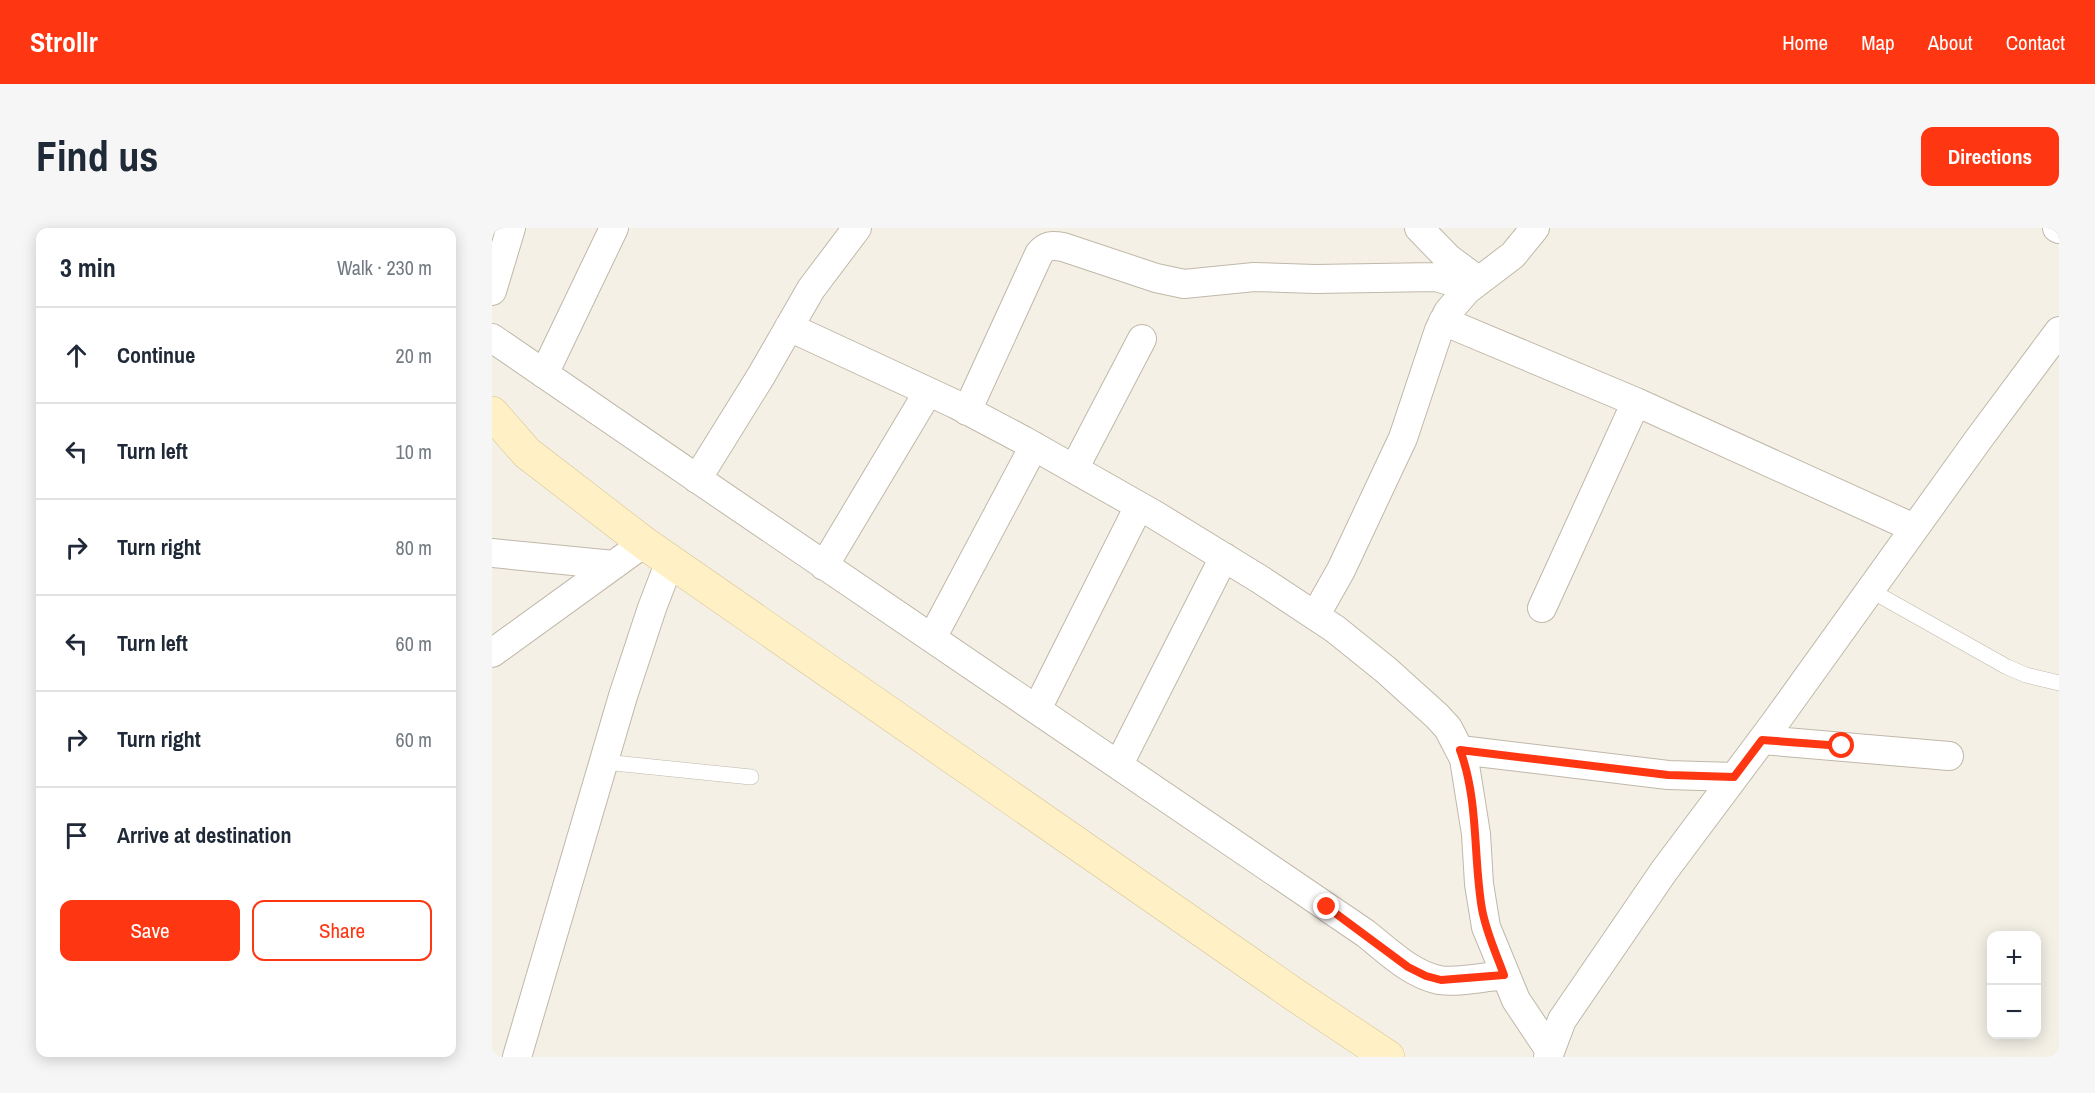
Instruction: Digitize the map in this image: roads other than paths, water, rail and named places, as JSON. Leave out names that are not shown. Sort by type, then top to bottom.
[{"type":"street","points":[[492,291],[511,228]]},
{"type":"street","points":[[544,374],[614,228]]},
{"type":"street","points":[[697,479],[811,289],[858,228]]},
{"type":"street","points":[[1419,228],[1473,285]]},
{"type":"street","points":[[1315,616],[1341,570],[1403,438],[1443,321],[1455,301],[1513,255],[1535,228]]},
{"type":"street","points":[[967,411],[1044,247],[1053,245],[1063,247],[1156,278],[1184,284],[1254,277],[1315,279],[1436,277],[1473,285]]},
{"type":"street","points":[[1443,321],[1636,402],[1914,528]]},
{"type":"street","points":[[789,327],[928,392],[1034,446],[1224,557],[1335,629],[1386,670],[1437,716],[1448,728],[1460,750],[1469,786],[1476,834],[1482,909],[1486,927],[1516,1000],[1551,1055]]},
{"type":"street","points":[[1551,1055],[1562,1020],[1664,871],[2059,331]]},
{"type":"street","points":[[492,338],[824,566],[1119,764],[1365,933],[1408,967],[1441,980],[1504,975]]},
{"type":"street","points":[[1074,469],[1142,339]]},
{"type":"street","points":[[824,566],[928,392]]},
{"type":"street","points":[[1542,608],[1636,402]]},
{"type":"street","points":[[492,414],[527,453],[657,552],[1295,995],[1388,1057]]},
{"type":"street","points":[[932,638],[1034,446]]},
{"type":"street","points":[[1037,709],[1139,506]]},
{"type":"street","points":[[492,652],[614,565],[657,552]]},
{"type":"street","points":[[517,1057],[652,608],[657,552]]},
{"type":"street","points":[[492,553],[614,565]]},
{"type":"street","points":[[1119,764],[1224,557]]},
{"type":"street","points":[[1762,740],[1949,756]]},
{"type":"street","points":[[1460,750],[1658,774],[1734,777]]},
{"type":"lane","points":[[1870,591],[2007,667],[2026,675],[2059,683]]},
{"type":"lane","points":[[604,762],[751,777]]}]
